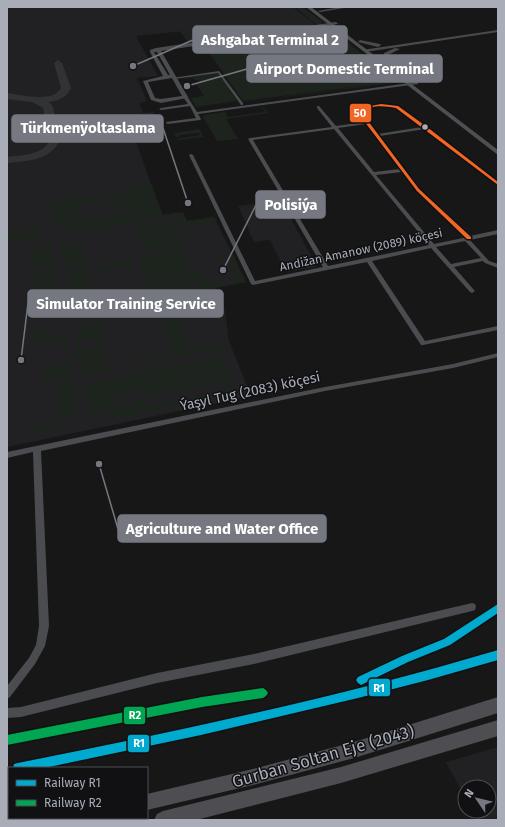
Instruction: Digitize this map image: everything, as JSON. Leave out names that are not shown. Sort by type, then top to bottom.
[{"type":"highway","name":"Gurban Soltan Eje (2043)","points":[[148,802],[253,777],[354,750],[498,705]]},
{"type":"highway","name":"Gurban Soltan Eje (2043)","points":[[163,820],[341,775],[498,728]]},
{"type":"main road","points":[[308,7],[360,41],[369,51],[385,60],[498,153]]},
{"type":"main road","points":[[315,7],[369,51],[498,145]]},
{"type":"main road","points":[[369,51],[394,46],[498,32]]},
{"type":"main road","points":[[369,51],[498,32]]},
{"type":"main road","points":[[360,41],[377,45],[394,46]]},
{"type":"main road","points":[[385,60],[386,54],[401,47]]},
{"type":"street","points":[[320,11],[348,7]]},
{"type":"street","points":[[166,77],[152,52],[158,49],[202,45],[335,24]]},
{"type":"street","points":[[158,49],[199,119],[168,123]]},
{"type":"street","points":[[185,97],[161,101],[154,99],[145,81],[166,77],[174,78],[219,72],[242,104]]},
{"type":"street","points":[[195,112],[242,104],[412,83]]},
{"type":"street","points":[[195,112],[412,83]]},
{"type":"street","points":[[161,109],[191,105]]},
{"type":"street","points":[[498,184],[401,110],[386,105],[366,108],[360,113],[418,190],[468,238],[484,259],[491,265],[498,266]]},
{"type":"street","points":[[318,107],[432,246],[472,291]]},
{"type":"street","points":[[326,268],[250,139],[368,123]]},
{"type":"street","points":[[378,135],[426,128]]},
{"type":"street","name":"Andižan Amanow (2089) köçesi","points":[[191,155],[253,283],[369,260],[495,232]]},
{"type":"street","points":[[373,174],[404,170]]},
{"type":"street","points":[[495,232],[498,239]]},
{"type":"street","points":[[450,266],[484,259]]},
{"type":"street","points":[[369,260],[423,343],[498,328]]},
{"type":"street","name":"Ýaşyl Tug (2083) köçesi","points":[[7,455],[325,389],[453,366],[498,355]]},
{"type":"street","points":[[7,694],[32,661],[40,646],[44,626],[37,449]]},
{"type":"street","points":[[7,713],[21,712],[157,678],[254,658],[472,606]]},
{"type":"shaded area","points":[[7,7],[293,7],[316,25],[193,43],[185,31],[136,36],[158,76],[137,78],[147,101],[139,103],[143,113],[153,112],[157,116],[158,122],[148,124],[152,133],[134,136],[162,215],[183,212],[187,221],[214,217],[246,282],[216,288],[225,311],[229,341],[251,396],[7,447]]},
{"type":"shaded area","points":[[295,7],[303,7],[323,22],[320,25],[189,44],[180,31],[185,31],[193,43],[317,25]]},
{"type":"shaded area","points":[[324,28],[333,30],[393,79],[390,82],[394,81],[395,79],[362,53],[396,78],[396,81],[392,83],[245,102],[376,84],[243,101],[205,47]]},
{"type":"shaded area","points":[[216,73],[219,74],[237,101],[196,107],[191,98],[204,96],[196,84],[200,83],[198,80],[194,80],[193,78],[177,79]]},
{"type":"shaded area","points":[[262,107],[268,113],[226,119],[238,139],[217,141],[203,117],[204,115],[225,112],[228,117],[265,112]]},
{"type":"shaded area","points":[[199,129],[203,137],[178,140],[177,139],[200,135],[199,133],[179,135],[179,137],[176,137],[174,133]]},
{"type":"shaded area","points":[[151,184],[163,215],[183,212],[187,221],[214,217],[217,222],[184,227],[190,243],[186,243],[177,219],[171,217],[60,234],[57,233],[63,231],[62,224],[109,216],[112,212],[127,210],[126,208],[119,209],[117,203],[111,204],[109,194],[132,191],[131,187]]},
{"type":"shaded area","points":[[95,195],[96,198],[103,197],[105,202],[79,206],[77,209],[79,217],[77,219],[58,222],[54,221],[51,202]]},
{"type":"shaded area","points":[[281,200],[317,267],[286,272],[270,240],[254,242],[238,206]]},
{"type":"shaded area","points":[[169,221],[172,225],[136,231],[135,226]]},
{"type":"shaded area","points":[[173,226],[180,246],[161,249],[160,243],[166,242],[165,240],[159,241],[156,234],[163,232],[162,230],[156,231],[155,229]]},
{"type":"shaded area","points":[[41,228],[42,230],[39,231],[40,235],[44,236],[7,242],[7,233]]},
{"type":"shaded area","points":[[153,229],[159,249],[143,252],[137,232]]},
{"type":"shaded area","points":[[81,241],[85,261],[64,265],[60,244]]},
{"type":"shaded area","points":[[51,245],[54,266],[33,270],[31,249]]},
{"type":"shaded area","points":[[183,250],[191,271],[199,270],[205,284],[217,282],[216,278],[219,278],[221,282],[230,282],[230,280],[236,279],[232,271],[240,270],[246,282],[197,291],[191,273],[148,281],[147,276],[144,277],[138,258]]},
{"type":"shaded area","points":[[233,254],[239,267],[231,268],[226,259],[219,260],[217,257]]},
{"type":"shaded area","points":[[131,259],[132,267],[129,265],[104,270],[104,272],[101,271],[99,264]]},
{"type":"shaded area","points":[[86,266],[89,279],[67,283],[65,270]]},
{"type":"shaded area","points":[[55,272],[57,284],[35,288],[34,275]]},
{"type":"shaded area","points":[[188,276],[195,294],[151,301],[147,287],[149,286],[148,283]]},
{"type":"shaded area","points":[[89,280],[95,311],[84,305],[71,301],[67,284]]},
{"type":"shaded area","points":[[58,286],[59,303],[39,321],[35,289]]},
{"type":"shaded area","points":[[33,290],[37,322],[31,323],[28,291]]},
{"type":"shaded area","points":[[198,299],[202,299],[207,313],[180,319],[190,350],[219,344],[221,349],[174,358],[161,315],[201,307]]},
{"type":"shaded area","points":[[98,321],[102,341],[98,342],[97,337],[81,340],[81,345],[77,346],[76,336],[87,327]]},
{"type":"shaded area","points":[[41,328],[50,334],[62,337],[65,340],[67,348],[63,348],[62,341],[34,346],[32,329]]},
{"type":"shaded area","points":[[98,343],[102,343],[104,352],[79,357],[77,347],[82,346],[83,352],[99,348]]},
{"type":"shaded area","points":[[104,354],[108,371],[82,376],[79,358]]},
{"type":"shaded area","points":[[162,354],[165,355],[167,359],[116,369],[116,363],[118,362],[119,366],[162,357]]},
{"type":"shaded area","points":[[222,355],[234,387],[232,393],[109,418],[108,412],[133,407],[135,410],[134,407],[139,405],[135,405],[134,402],[140,399],[140,396],[144,396],[144,398],[152,394],[209,382],[202,359],[209,358],[213,376],[219,375],[218,371],[215,371],[214,366],[216,365],[210,358]],"holes":[[[220,383],[226,384],[226,389],[155,405],[150,405],[148,402],[149,399],[153,397]]]},
{"type":"shaded area","points":[[69,360],[72,378],[46,383],[44,368],[65,364],[65,361]]},
{"type":"shaded area","points":[[200,360],[208,381],[187,385],[181,365],[179,366],[185,386],[163,389],[158,368]]},
{"type":"shaded area","points":[[156,368],[157,372],[136,376],[140,390],[120,394],[117,376]]},
{"type":"shaded area","points":[[157,373],[162,389],[142,393],[138,377]]},
{"type":"shaded area","points":[[115,376],[120,402],[117,402],[118,407],[89,413],[84,383]]},
{"type":"shaded area","points":[[73,385],[76,402],[59,406],[57,389]]},
{"type":"shaded area","points":[[76,404],[78,416],[61,420],[59,408]]},
{"type":"shaded area","points":[[55,422],[56,429],[28,434],[28,428]]},
{"type":"shaded area","points":[[498,747],[498,820],[477,819],[497,819],[497,779],[457,779],[457,782],[446,762]]},
{"type":"taxiway","points":[[7,96],[40,100],[57,98],[63,94],[66,88],[58,63]]},
{"type":"taxiway","points":[[7,160],[27,158],[40,154],[51,147],[54,142],[48,107],[44,103],[35,100]]},
{"type":"rail line","name":"R1","points":[[361,680],[405,659],[447,642],[498,608]]},
{"type":"rail line","name":"R1","points":[[23,767],[164,738],[311,705],[428,675],[498,655]]},
{"type":"rail line","name":"R2","points":[[7,740],[202,702],[263,693]]},
{"type":"transit line","name":"50","points":[[469,238],[418,190],[360,113],[366,108],[381,105],[397,107],[498,184]]},
{"type":"place","name":"Ashgabat Terminal 2","points":[[133,66]]},
{"type":"place","name":"Airport Domestic Terminal","points":[[187,86]]},
{"type":"place","name":"Türkmenÿoltaslama","points":[[188,203]]},
{"type":"place","name":"Polisiýa","points":[[223,270]]},
{"type":"place","name":"Simulator Training Service","points":[[21,360]]},
{"type":"place","name":"Agriculture and Water Office","points":[[99,464]]}]
